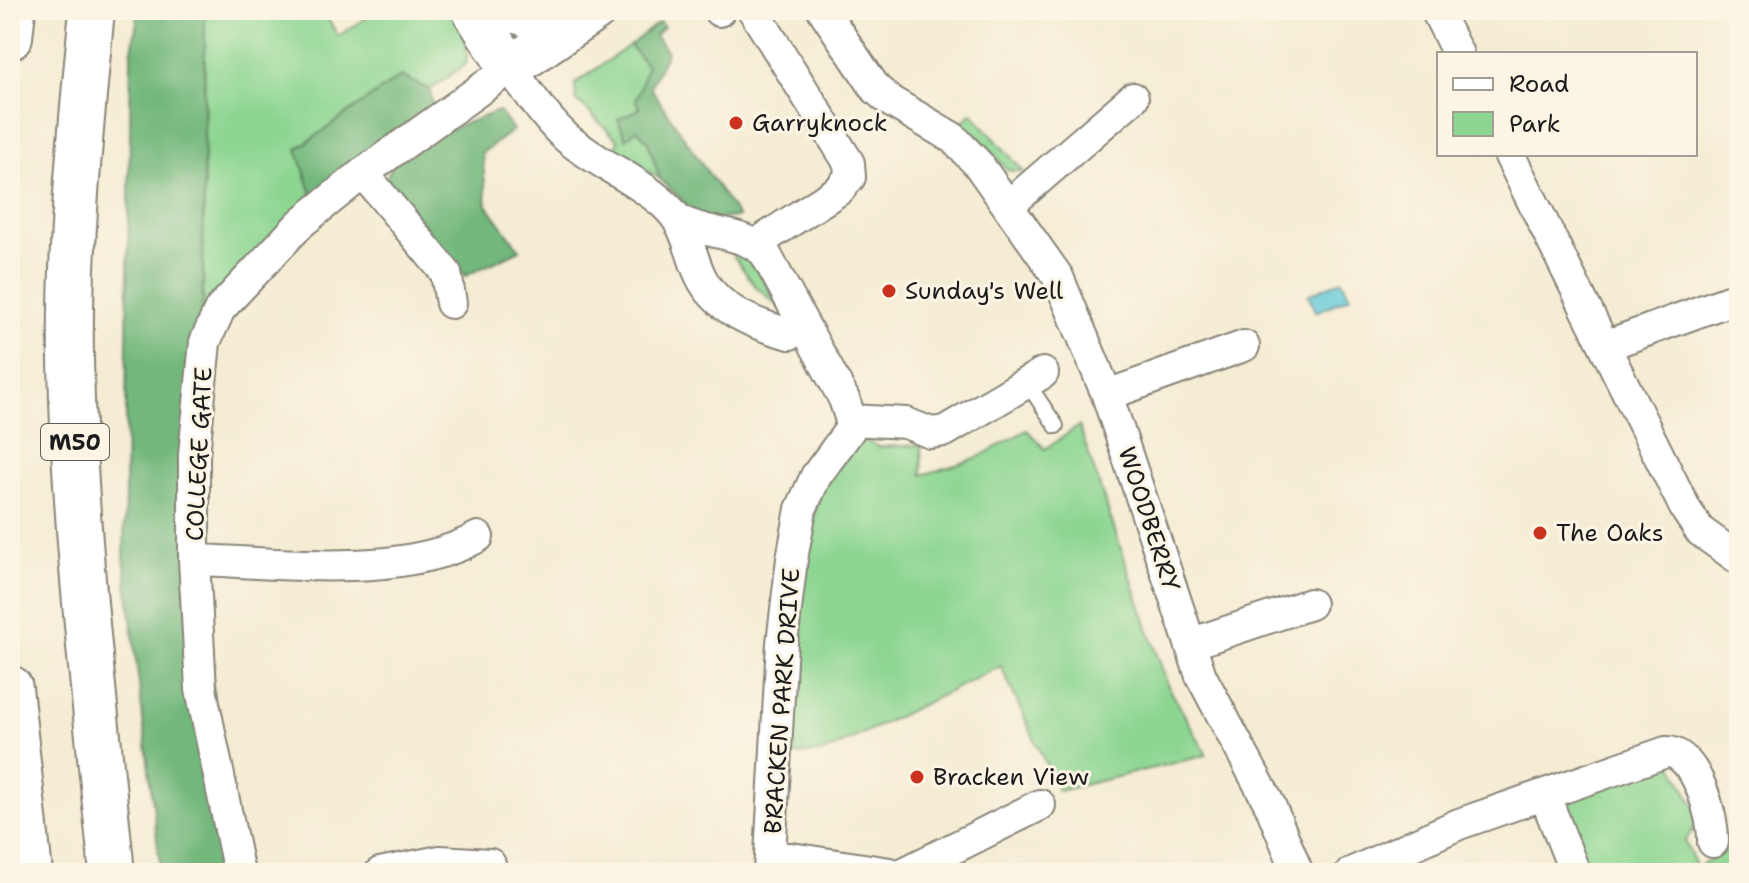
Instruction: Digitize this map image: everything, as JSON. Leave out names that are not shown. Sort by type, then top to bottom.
[{"type":"highway","points":[[10,37],[13,10]]},
{"type":"highway","name":"M50","points":[[92,10],[77,174],[71,358],[86,638],[112,873]]},
{"type":"highway","points":[[10,688],[30,873]]},
{"type":"street","points":[[473,10],[510,68],[567,139],[663,203],[681,221],[702,232],[725,233],[756,244],[765,253],[844,399],[851,420],[906,423],[931,433],[945,431],[1035,379]]},
{"type":"street","points":[[511,10],[546,22],[583,18]]},
{"type":"street","points":[[753,10],[838,143],[850,171],[847,184],[756,244]]},
{"type":"street","name":"WOODBERRY","points":[[823,10],[876,89],[890,101],[953,138],[1008,206],[1058,277],[1107,395],[1201,676],[1270,805],[1298,873]]},
{"type":"street","points":[[1436,10],[1457,52]]},
{"type":"street","points":[[510,68],[583,18]]},
{"type":"street","name":"COLLEGE GATE","points":[[239,873],[201,689],[194,560],[194,455],[205,342],[220,309],[258,265],[301,223],[363,173],[510,68]]},
{"type":"street","points":[[1008,206],[1133,98]]},
{"type":"street","points":[[1510,156],[1692,521],[1708,538],[1739,559]]},
{"type":"street","points":[[363,173],[446,273],[451,303]]},
{"type":"street","points":[[681,221],[701,279],[726,307],[762,326],[790,334],[799,316]]},
{"type":"street","points":[[1605,346],[1739,297]]},
{"type":"street","points":[[1107,395],[1244,346]]},
{"type":"street","name":"BRACKEN PARK DRIVE","points":[[770,864],[780,672],[792,559],[801,509],[816,476],[849,431],[851,420]]},
{"type":"street","name":"COLLEGE GATE","points":[[194,560],[402,563],[456,549],[478,537]]},
{"type":"street","points":[[1190,644],[1310,604]]},
{"type":"street","points":[[1351,873],[1459,824],[1626,765],[1672,752],[1689,764],[1712,817],[1713,842]]},
{"type":"street","points":[[1545,796],[1575,873]]},
{"type":"street","points":[[904,873],[1040,805]]},
{"type":"street","points":[[380,873],[440,861],[490,864]]},
{"type":"street","points":[[770,864],[890,873]]},
{"type":"lane","points":[[1035,379],[1056,426]]},
{"type":"green space","points":[[139,10],[205,10],[202,374],[194,455],[227,873],[161,873],[124,557],[131,55]]},
{"type":"green space","points":[[205,10],[323,10],[338,36],[379,10],[453,10],[463,29],[467,49],[466,64],[430,90],[401,76],[298,149],[312,194],[225,287],[203,325]]},
{"type":"green space","points":[[659,22],[664,27],[655,35],[667,52],[650,87],[738,217],[702,221],[660,179],[648,142],[637,129],[626,139],[618,119],[640,109],[636,101],[647,66],[630,45]]},
{"type":"green space","points":[[630,45],[647,66],[636,101],[640,109],[618,119],[626,139],[637,128],[648,142],[660,179],[615,148],[618,140],[576,100],[575,84]]},
{"type":"green space","points":[[401,76],[430,90],[433,106],[312,194],[297,149]]},
{"type":"green space","points":[[499,111],[513,130],[482,153],[487,205],[520,250],[465,276],[386,178],[396,156],[455,127]]},
{"type":"green space","points":[[972,113],[1024,172],[1007,170],[977,135],[961,123]]},
{"type":"green space","points":[[729,250],[745,251],[783,310],[757,288]]},
{"type":"green space","points":[[1079,426],[1168,686],[1207,755],[1058,791],[1001,666],[825,752],[789,756],[797,604],[820,491],[860,438],[879,447],[921,445],[922,475],[975,459],[1027,430],[1045,449]]},
{"type":"green space","points":[[1672,763],[1701,819],[1685,841],[1697,868],[1739,843],[1739,865],[1728,873],[1589,873],[1567,824],[1568,805],[1573,797]]},
{"type":"water","points":[[1342,280],[1350,297],[1316,312],[1308,295]]},
{"type":"place","name":"Garryknock","points":[[736,123]]},
{"type":"place","name":"Sunday's Well","points":[[889,291]]},
{"type":"place","name":"The Oaks","points":[[1540,533]]},
{"type":"place","name":"Bracken View","points":[[917,777]]}]
